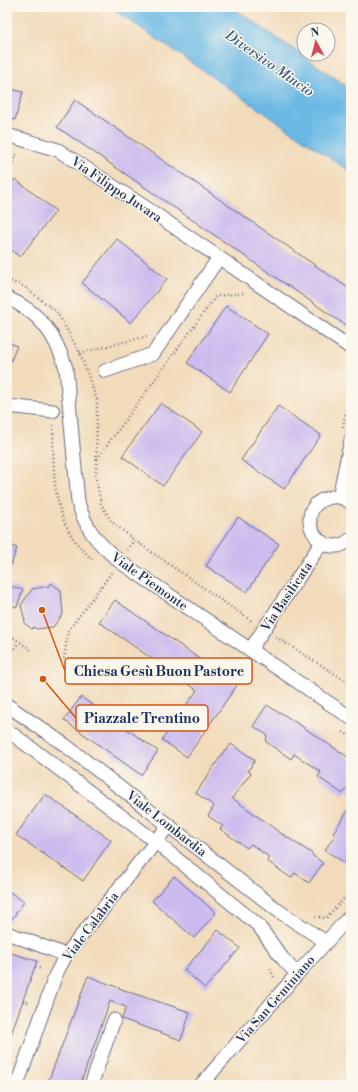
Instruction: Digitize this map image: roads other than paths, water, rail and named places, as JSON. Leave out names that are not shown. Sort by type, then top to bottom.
[{"type":"street","name":"Via Filippo Juvara","points":[[7,135],[58,150],[151,211],[218,259],[351,348]]},
{"type":"street","points":[[105,371],[152,354],[218,259]]},
{"type":"street","name":"Viale Piemonte","points":[[7,298],[23,305],[37,315],[49,331],[60,350],[66,368],[78,502],[83,521],[90,532],[119,561],[351,718]]},
{"type":"street","points":[[7,406],[53,411]]},
{"type":"street","points":[[339,497],[351,440]]},
{"type":"street","points":[[351,503],[339,497],[329,497],[322,500],[316,505],[311,514],[310,524],[312,531],[322,542],[337,546],[351,539]]},
{"type":"street","name":"Via Basilicata","points":[[250,650],[322,542]]},
{"type":"street","name":"Viale Lombardia","points":[[7,705],[65,744],[280,912],[326,942]]},
{"type":"street","name":"Viale Lombardia","points":[[7,730],[156,842],[258,925],[283,959],[297,974]]},
{"type":"street","name":"Viale Calabria","points":[[17,1085],[56,974],[66,955],[169,825]]},
{"type":"street","name":"Via San Geminiano","points":[[201,1085],[297,974],[351,915]]},
{"type":"street","points":[[7,933],[66,955]]},
{"type":"street","points":[[91,1085],[114,1020]]},
{"type":"water","name":"Diversivo Mincio","points":[[110,7],[232,7],[296,51],[296,62],[312,62],[351,89],[351,172]]},
{"type":"place","name":"Chiesa Gesù Buon Pastore","points":[[42,610]]},
{"type":"place","name":"Piazzale Trentino","points":[[43,679]]}]
